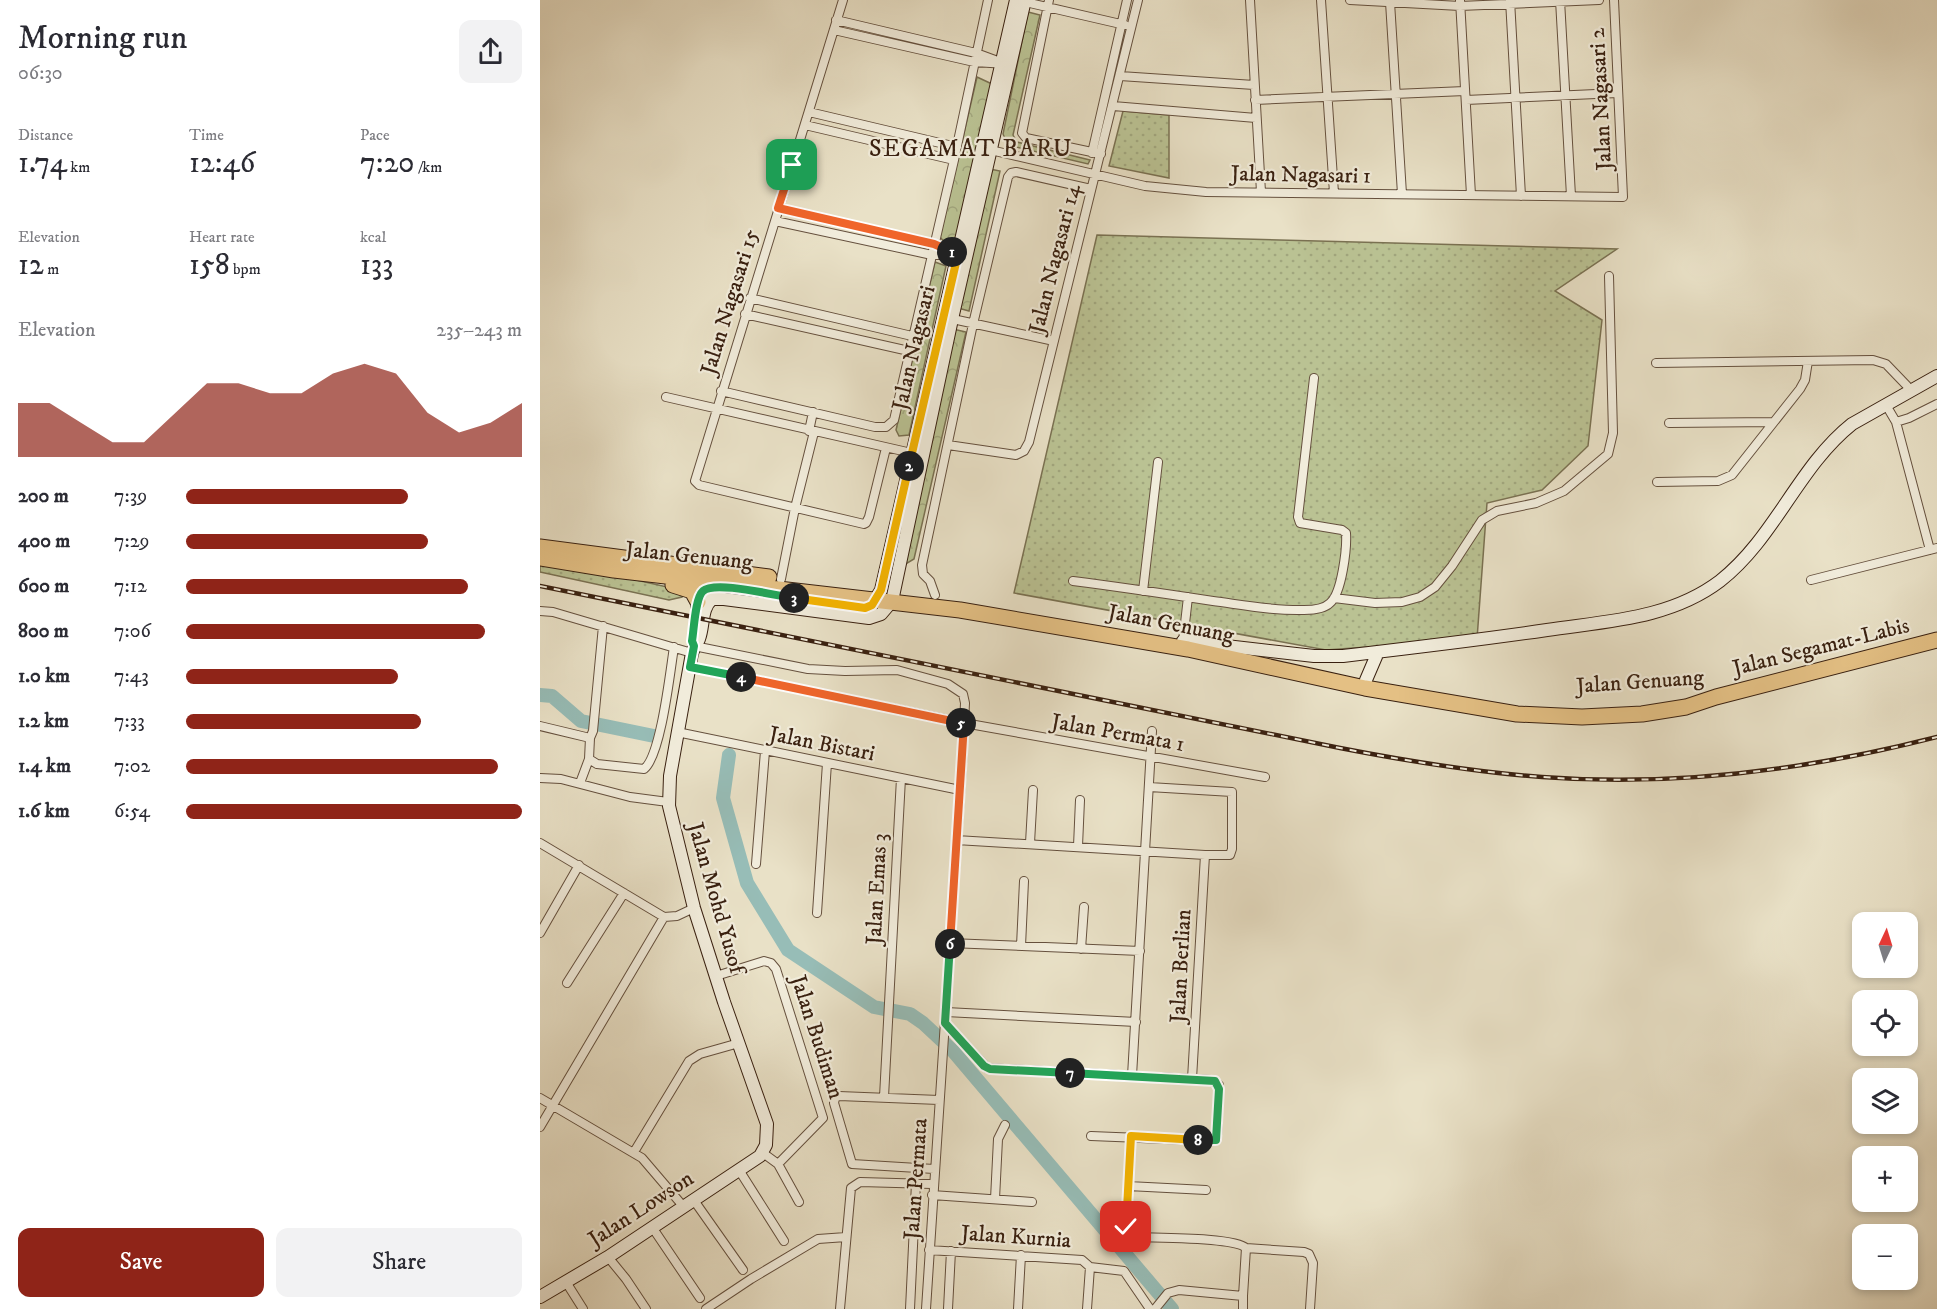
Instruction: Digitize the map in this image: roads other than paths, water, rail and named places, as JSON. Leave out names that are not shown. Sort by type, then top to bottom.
[{"type":"highway","name":"Jalan Genuang","points":[[540,547],[781,579],[885,599],[1188,649],[1366,684]]},
{"type":"highway","name":"Jalan Genuang","points":[[540,558],[614,570],[885,599],[935,595],[1183,641],[1486,710],[1572,717],[1651,713],[1686,707],[1716,697]]},
{"type":"highway","points":[[614,570],[689,589],[693,591],[698,602]]},
{"type":"highway","name":"Jalan Segamat-Labis","points":[[1716,697],[1937,640]]},
{"type":"street","name":"Jalan Nagasari 15","points":[[795,507],[696,484],[695,481],[843,0]]},
{"type":"street","points":[[721,391],[874,427],[886,427],[894,420],[957,147],[988,0]]},
{"type":"street","points":[[1021,0],[1049,4],[1132,26]]},
{"type":"street","name":"Jalan Nagasari","points":[[885,599],[1021,0]]},
{"type":"street","name":"Jalan Nagasari 14","points":[[948,445],[1016,455],[1024,451],[1029,442],[1095,175],[1097,154],[1128,0]]},
{"type":"street","name":"Jalan Nagasari 14","points":[[1097,154],[1113,106],[1138,0]]},
{"type":"street","points":[[1250,0],[1261,192]]},
{"type":"street","points":[[1321,0],[1334,193]]},
{"type":"street","points":[[1350,0],[1460,3],[1599,0]]},
{"type":"street","name":"Jalan Nagasari 2","points":[[1614,0],[1623,197]]},
{"type":"street","points":[[1560,1],[1571,196]]},
{"type":"street","points":[[1390,2],[1402,194]]},
{"type":"street","points":[[1510,2],[1521,195]]},
{"type":"street","points":[[1460,3],[1471,195]]},
{"type":"street","points":[[1049,4],[1022,133],[1026,138],[1097,154]]},
{"type":"street","points":[[836,20],[975,57]]},
{"type":"street","points":[[834,30],[1006,63]]},
{"type":"street","points":[[1120,76],[1254,85]]},
{"type":"street","points":[[1255,100],[1465,91]]},
{"type":"street","points":[[1466,100],[1618,93]]},
{"type":"street","points":[[1113,106],[1256,118]]},
{"type":"street","points":[[809,112],[957,147]]},
{"type":"street","points":[[805,125],[954,160]]},
{"type":"street","name":"Jalan Nagasari 1","points":[[987,149],[1165,189],[1623,197]]},
{"type":"street","points":[[935,595],[930,581],[923,574],[922,565],[973,324],[1007,180],[1011,173],[1016,172],[1091,189]]},
{"type":"street","points":[[778,208],[934,244],[963,255]]},
{"type":"street","points":[[775,221],[932,255],[963,255]]},
{"type":"street","points":[[1334,598],[1375,603],[1401,602],[1420,597],[1435,587],[1452,566],[1482,520],[1497,511],[1551,497],[1578,480],[1608,454],[1613,434],[1609,276]]},
{"type":"street","points":[[750,298],[912,336]]},
{"type":"street","points":[[745,314],[909,351]]},
{"type":"street","points":[[947,318],[1054,341]]},
{"type":"street","points":[[1656,363],[1873,360],[1886,364],[1911,390]]},
{"type":"street","points":[[1657,482],[1708,482],[1726,479],[1736,471],[1805,380],[1808,361]]},
{"type":"street","points":[[1188,597],[1183,641],[1314,656],[1378,652],[1618,620],[1658,612],[1692,598],[1720,580],[1752,550],[1818,459],[1840,434],[1937,376]]},
{"type":"street","points":[[1073,580],[1188,597],[1302,610],[1322,608],[1334,598],[1346,548],[1346,533],[1342,530],[1300,523],[1298,517],[1314,378]]},
{"type":"street","points":[[666,397],[917,454]]},
{"type":"street","points":[[1896,422],[1937,404]]},
{"type":"street","points":[[1810,580],[1933,549],[1896,422],[1886,405]]},
{"type":"street","points":[[781,579],[813,412]]},
{"type":"street","points":[[1670,423],[1773,422]]},
{"type":"street","points":[[795,507],[860,524],[866,523],[886,448]]},
{"type":"street","points":[[1143,591],[1158,462]]},
{"type":"street","points":[[693,650],[692,641],[698,602],[704,590],[725,587],[865,608],[885,599]]},
{"type":"street","points":[[693,650],[699,641],[705,607],[711,600],[724,599],[874,618],[885,599]]},
{"type":"street","points":[[540,611],[553,612],[674,647],[808,669],[897,670],[948,684],[963,694],[964,723],[945,1028],[987,1068],[1211,1080],[1219,1085],[1216,1140],[1091,1136]]},
{"type":"street","points":[[580,783],[589,759],[603,626]]},
{"type":"street","points":[[589,759],[597,764],[644,770],[650,765],[661,729],[674,647]]},
{"type":"street","name":"Jalan Mohd Yusof","points":[[693,650],[677,732],[668,802],[694,908],[767,1124],[768,1140],[763,1153]]},
{"type":"street","points":[[1366,684],[1378,652]]},
{"type":"street","name":"Jalan Permata 1","points":[[690,667],[964,723],[1265,777]]},
{"type":"street","points":[[540,726],[591,735]]},
{"type":"street","points":[[1132,1076],[1152,731]]},
{"type":"street","name":"Jalan Bistari","points":[[677,732],[960,790]]},
{"type":"street","points":[[756,864],[765,751]]},
{"type":"street","points":[[817,913],[827,763]]},
{"type":"street","points":[[540,778],[561,778],[630,797],[668,802]]},
{"type":"street","name":"Jalan Emas 3","points":[[884,1097],[901,778]]},
{"type":"street","points":[[956,840],[1205,855],[1228,855],[1231,852],[1232,792],[1149,787]]},
{"type":"street","points":[[1030,843],[1033,790]]},
{"type":"street","points":[[1078,846],[1080,800]]},
{"type":"street","points":[[540,843],[664,917],[677,916],[694,908]]},
{"type":"street","name":"Jalan Berlian","points":[[1192,1079],[1205,855]]},
{"type":"street","points":[[540,933],[579,865]]},
{"type":"street","points":[[1021,946],[1024,881]]},
{"type":"street","points":[[567,983],[624,893]]},
{"type":"street","points":[[1081,949],[1084,908]]},
{"type":"street","points":[[540,1127],[664,917]]},
{"type":"street","points":[[950,943],[1140,951]]},
{"type":"street","name":"Jalan Budiman","points":[[716,976],[764,961],[771,963],[776,969],[823,1118],[778,1164]]},
{"type":"street","points":[[946,1012],[1136,1022]]},
{"type":"street","name":"Jalan Permata","points":[[926,1309],[932,1184],[945,1028]]},
{"type":"street","points":[[634,1152],[689,1061],[700,1054],[739,1043]]},
{"type":"street","points":[[934,1169],[852,1164],[834,1103],[835,1098],[839,1096],[939,1100]]},
{"type":"street","points":[[540,1098],[634,1152],[688,1203],[743,1270]]},
{"type":"street","points":[[995,1199],[998,1139],[1005,1125]]},
{"type":"street","points":[[1131,1136],[1126,1227],[1128,1232],[1133,1236],[1217,1241],[1242,1244],[1246,1248],[1309,1254],[1313,1263],[1310,1309]]},
{"type":"street","points":[[763,1153],[778,1164],[799,1202]]},
{"type":"street","name":"Jalan Lowson","points":[[540,1297],[608,1257],[763,1153]]},
{"type":"street","points":[[739,1170],[784,1241]]},
{"type":"street","points":[[840,1309],[851,1188],[857,1182],[932,1184]]},
{"type":"street","points":[[910,1309],[916,1183]]},
{"type":"street","points":[[1128,1186],[1206,1190]]},
{"type":"street","points":[[932,1195],[1032,1202]]},
{"type":"street","points":[[652,1227],[700,1298]]},
{"type":"street","points":[[706,1309],[750,1279],[818,1239],[846,1237]]},
{"type":"street","points":[[1243,1309],[1246,1248]]},
{"type":"street","name":"Jalan Kurnia","points":[[929,1250],[1082,1260],[1090,1267],[1124,1271],[1150,1309]]},
{"type":"street","points":[[948,1309],[951,1251]]},
{"type":"street","points":[[1018,1309],[1021,1255]]},
{"type":"street","points":[[608,1257],[646,1309]]},
{"type":"street","points":[[1087,1309],[1090,1267]]},
{"type":"street","points":[[566,1282],[583,1309]]},
{"type":"street","points":[[1156,1306],[1168,1293],[1183,1290],[1243,1296]]},
{"type":"waterway","points":[[540,695],[552,696],[581,721],[654,736]]},
{"type":"waterway","points":[[729,755],[723,798],[747,883],[788,950],[874,1007],[910,1014],[953,1051],[1172,1309]]},
{"type":"railway","points":[[540,586],[1340,748],[1415,762],[1491,772],[1592,780],[1691,777],[1741,773],[1840,759],[1937,737]]},
{"type":"district","name":"SEGAMAT BARU","points":[[971,149]]}]
